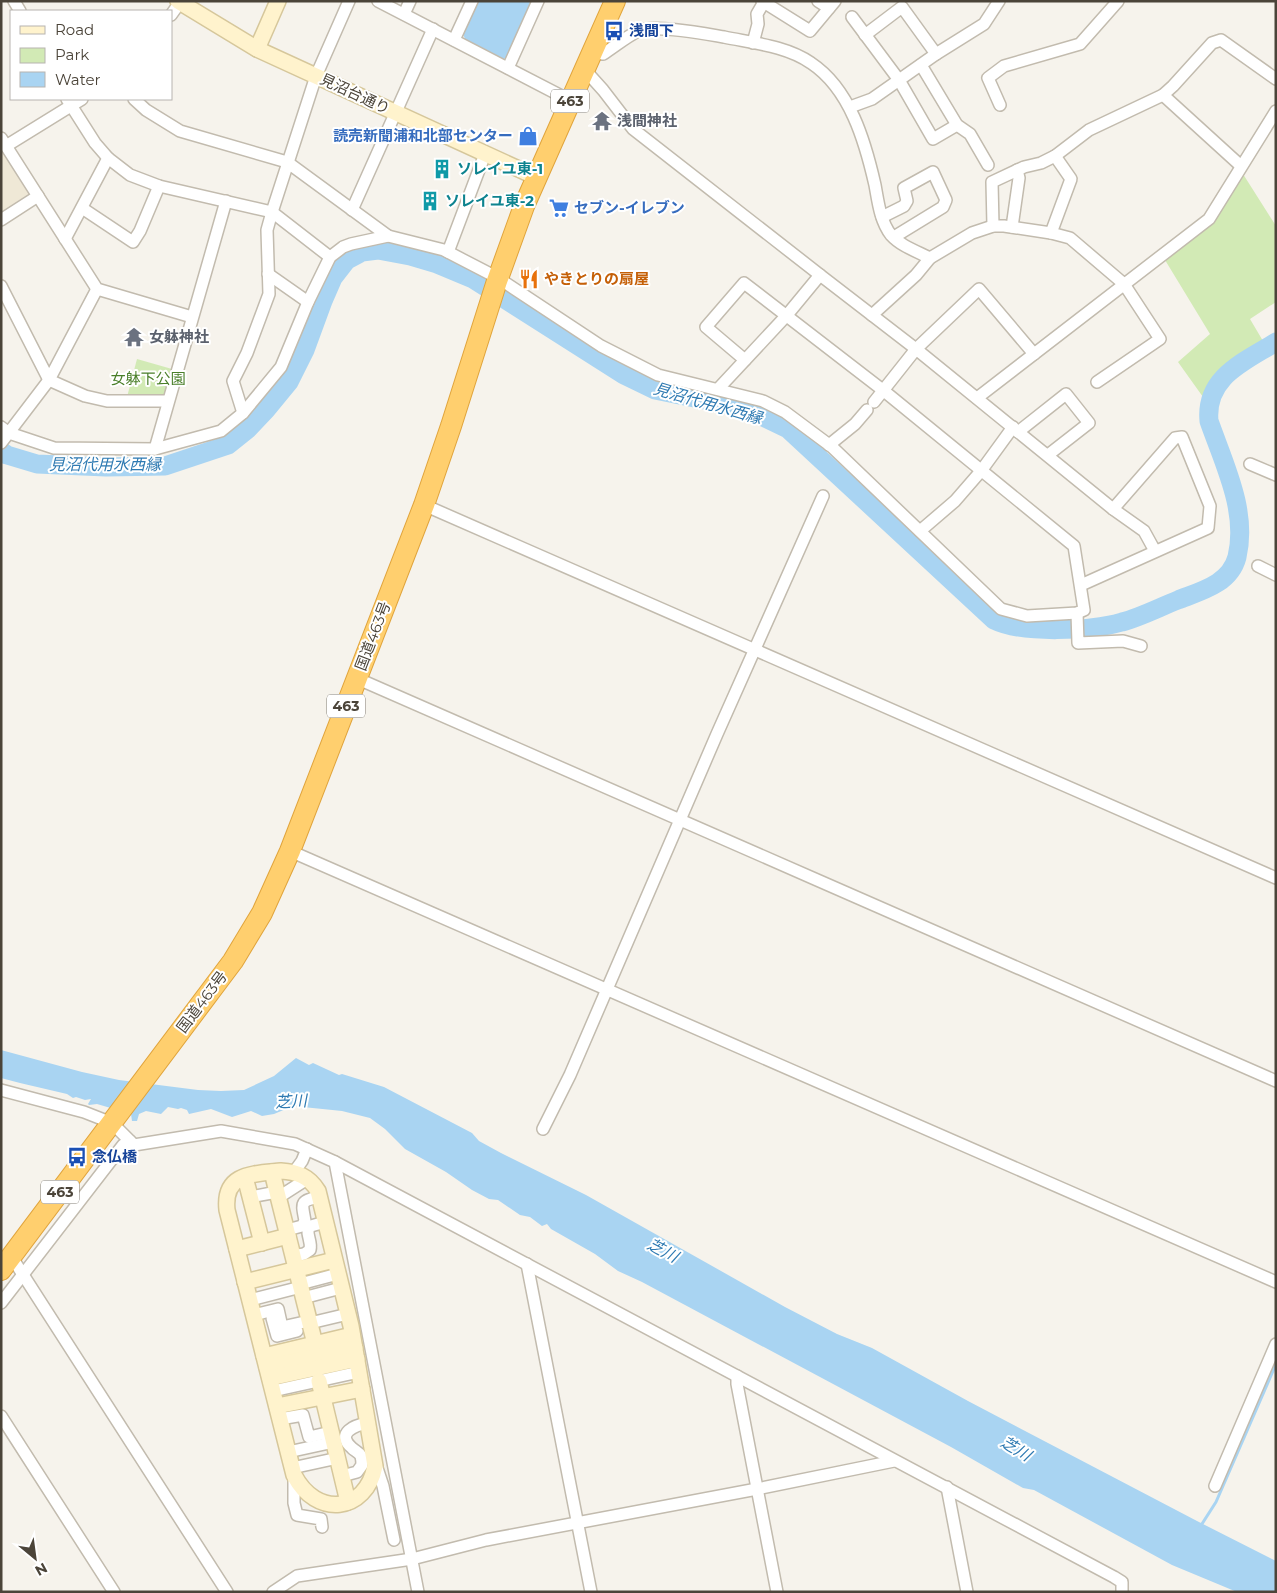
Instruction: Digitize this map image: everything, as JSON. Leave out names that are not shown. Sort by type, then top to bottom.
[{"type":"highway","name":"国道463号","points":[[6,1263],[142,1083],[249,936],[262,913],[290,851],[424,505],[457,409],[495,286],[536,177],[615,1]]},
{"type":"street","points":[[257,49],[278,1]]},
{"type":"street","points":[[243,413],[232,381],[247,353],[269,294],[267,230],[287,162],[316,76],[349,1]]},
{"type":"street","points":[[378,1],[571,101]]},
{"type":"street","points":[[404,14],[410,1]]},
{"type":"street","points":[[454,40],[472,1]]},
{"type":"street","points":[[508,68],[538,1]]},
{"type":"street","points":[[753,43],[758,24],[758,14],[763,2],[810,31],[832,5],[818,1]]},
{"type":"street","points":[[850,107],[872,99],[936,54],[984,24],[999,1]]},
{"type":"street","points":[[1000,106],[988,78],[1004,66],[1080,44],[1118,1]]},
{"type":"street","name":"見沼台通り","points":[[178,5],[257,49],[536,177]]},
{"type":"street","points":[[865,35],[902,7],[936,54]]},
{"type":"street","points":[[852,17],[899,80],[933,139],[957,126]]},
{"type":"street","points":[[352,210],[433,29]]},
{"type":"street","points":[[930,258],[899,242],[890,234],[882,217],[867,151],[850,107],[824,72],[810,62],[792,53],[753,43],[699,32],[667,29],[640,30],[603,54],[588,61],[603,90],[633,129],[916,349],[1113,509],[1144,531],[1155,551]]},
{"type":"street","points":[[992,226],[992,182],[1017,170],[1055,156],[1089,130],[1163,95],[1212,43],[1222,40],[1276,79]]},
{"type":"street","points":[[921,65],[957,126],[970,134],[988,165]]},
{"type":"street","points":[[1163,95],[1241,166]]},
{"type":"street","points":[[135,100],[146,110],[180,132],[287,162],[388,236],[448,252],[495,286],[601,346],[658,375],[763,401],[786,412],[829,445],[1001,609],[1027,616],[1077,616],[1084,610],[1074,546],[884,391],[744,283],[706,327],[745,360]]},
{"type":"street","points":[[192,317],[97,289],[4,142],[69,103],[95,143],[108,158],[130,175],[159,186],[272,212],[330,257]]},
{"type":"street","points":[[977,398],[1209,219],[1276,111]]},
{"type":"street","points":[[448,252],[485,154]]},
{"type":"street","points":[[1051,233],[1071,179],[1055,156]]},
{"type":"street","points":[[65,239],[108,158]]},
{"type":"street","points":[[1012,227],[1019,178],[1017,170]]},
{"type":"street","points":[[882,217],[904,206],[907,201],[904,188],[934,172],[946,200],[943,208],[894,237]]},
{"type":"street","points":[[82,208],[133,242],[140,231],[159,186]]},
{"type":"street","points":[[1,220],[38,196]]},
{"type":"street","points":[[155,448],[226,201]]},
{"type":"street","points":[[872,315],[916,276],[930,258],[972,233],[992,226],[1012,227],[1070,238],[1124,284],[1160,339],[1097,382]]},
{"type":"street","points":[[5,430],[54,448],[155,448],[221,431],[243,413],[281,367],[308,302],[330,257],[343,247],[351,244],[388,236]]},
{"type":"street","points":[[268,274],[308,302]]},
{"type":"street","points":[[718,389],[787,315],[820,275]]},
{"type":"street","points":[[1,286],[49,380],[85,396],[107,401],[168,401]]},
{"type":"street","points":[[1,443],[5,430],[49,380],[97,289]]},
{"type":"street","points":[[829,445],[855,424],[884,391],[916,349],[979,289],[1034,354]]},
{"type":"street","points":[[920,531],[955,501],[1016,429],[1066,394],[1089,423],[1048,455]]},
{"type":"street","points":[[1081,586],[1208,528],[1210,506],[1182,438],[1175,438],[1113,509]]},
{"type":"street","points":[[1250,464],[1276,475]]},
{"type":"street","points":[[543,1130],[570,1075],[823,496]]},
{"type":"street","points":[[424,505],[1276,878]]},
{"type":"street","points":[[1258,566],[1276,575]]},
{"type":"street","points":[[1077,616],[1078,643],[1123,641],[1141,646]]},
{"type":"street","points":[[356,678],[682,819],[1002,963],[1276,1081]]},
{"type":"street","points":[[290,851],[1276,1282]]},
{"type":"street","points":[[1,1090],[84,1112],[116,1118],[134,1146],[221,1131],[295,1144],[335,1162],[1114,1577],[1122,1582],[1122,1592]]},
{"type":"street","points":[[1,1303],[124,1145],[130,1141]]},
{"type":"street","points":[[250,1198],[278,1194],[300,1175],[302,1162],[307,1150]]},
{"type":"street","points":[[335,1162],[418,1592]]},
{"type":"street","points":[[272,1172],[315,1344]]},
{"type":"street","points":[[374,1458],[373,1476],[368,1487],[360,1496],[348,1502],[326,1504],[317,1501],[299,1485],[293,1472],[227,1210],[227,1194],[234,1182],[245,1177],[272,1172],[300,1175],[314,1184],[319,1197],[348,1314],[374,1458],[383,1486],[394,1540]]},
{"type":"street","points":[[245,1177],[262,1243]]},
{"type":"street","points":[[237,1249],[262,1243],[302,1226],[305,1220],[302,1210],[304,1202],[319,1197]]},
{"type":"street","points":[[253,1312],[299,1279],[304,1254],[310,1250],[311,1243],[308,1237],[308,1229],[311,1226],[325,1222]]},
{"type":"street","points":[[6,1263],[23,1275],[227,1592]]},
{"type":"street","points":[[527,1264],[591,1592]]},
{"type":"street","points":[[245,1282],[299,1279],[338,1274]]},
{"type":"street","points":[[299,1279],[321,1290],[338,1274]]},
{"type":"street","points":[[253,1312],[272,1318],[277,1336],[310,1324],[348,1314]]},
{"type":"street","points":[[315,1344],[356,1354]]},
{"type":"street","points":[[272,1386],[315,1344]]},
{"type":"street","points":[[1214,1486],[1276,1344]]},
{"type":"street","points":[[272,1386],[356,1354]]},
{"type":"street","points":[[272,1386],[319,1381],[356,1354]]},
{"type":"street","points":[[737,1376],[777,1592]]},
{"type":"street","points":[[319,1381],[348,1502]]},
{"type":"street","points":[[272,1386],[322,1397],[362,1388]]},
{"type":"street","points":[[272,1386],[303,1415],[309,1437],[332,1437]]},
{"type":"street","points":[[1,1416],[114,1592]]},
{"type":"street","points":[[342,1476],[357,1472],[362,1464],[361,1456],[349,1444],[346,1436],[353,1426],[368,1423]]},
{"type":"street","points":[[293,1472],[313,1459],[332,1437]]},
{"type":"street","points":[[288,1452],[313,1459],[338,1458]]},
{"type":"street","points":[[273,1592],[297,1576],[330,1565],[412,1559],[486,1540],[894,1461]]},
{"type":"street","points":[[293,1472],[294,1503],[297,1515],[321,1520],[322,1528]]},
{"type":"street","points":[[947,1488],[967,1592]]},
{"type":"shaded area","points":[[1,147],[31,193],[30,197],[1,215]]},
{"type":"green space","points":[[1243,174],[1276,226],[1276,302],[1250,319],[1263,341],[1228,364],[1203,397],[1178,362],[1210,334],[1165,260]]},
{"type":"green space","name":"女躰下公園","points":[[137,359],[172,369],[165,395],[127,397]]},
{"type":"water","points":[[478,1],[532,1],[508,56],[504,59],[465,39],[463,34]]},
{"type":"water","name":"芝川","points":[[1,1050],[119,1080],[198,1090],[244,1090],[274,1076],[296,1058],[309,1065],[313,1063],[339,1075],[342,1074],[384,1087],[472,1133],[479,1141],[501,1153],[586,1195],[785,1307],[837,1334],[872,1348],[968,1401],[1276,1561],[1276,1592],[1237,1592],[1172,1565],[1034,1490],[1023,1488],[951,1447],[618,1271],[595,1254],[551,1229],[547,1224],[542,1226],[530,1217],[520,1215],[498,1200],[489,1199],[472,1190],[446,1172],[405,1149],[385,1129],[370,1118],[342,1111],[293,1106],[274,1114],[262,1116],[251,1111],[232,1117],[211,1109],[189,1114],[187,1110],[181,1108],[168,1107],[161,1114],[146,1111],[139,1114],[137,1121],[132,1121],[131,1114],[97,1104],[89,1105],[91,1099],[73,1098],[67,1094],[1,1078]]},
{"type":"waterway","name":"見沼代用水西縁","points":[[1,451],[7,455],[37,464],[106,467],[165,466],[228,445],[248,429],[289,382],[305,350],[333,278],[347,260],[362,252],[378,250],[410,256],[437,264],[473,279],[624,375],[655,390],[724,404],[757,414],[788,429],[994,620],[1021,627],[1057,630],[1075,629],[1109,625],[1143,615],[1205,590],[1228,574],[1237,557],[1240,540],[1239,522],[1233,488],[1209,421],[1209,406],[1213,393],[1229,372],[1276,342]]},
{"type":"waterway","points":[[1200,1527],[1216,1502],[1276,1364]]},
{"type":"place","name":"浅間下","points":[[614,31]]},
{"type":"place","name":"浅間神社","points":[[602,121]]},
{"type":"place","name":"読売新聞浦和北部センター","points":[[528,136]]},
{"type":"place","name":"ソレイユ東-1","points":[[442,169]]},
{"type":"place","name":"ソレイユ東-2","points":[[430,201]]},
{"type":"place","name":"セブン-イレブン","points":[[559,208]]},
{"type":"place","name":"やきとりの扇屋","points":[[529,279]]},
{"type":"place","name":"女躰神社","points":[[134,337]]},
{"type":"place","name":"念仏橋","points":[[77,1157]]}]
